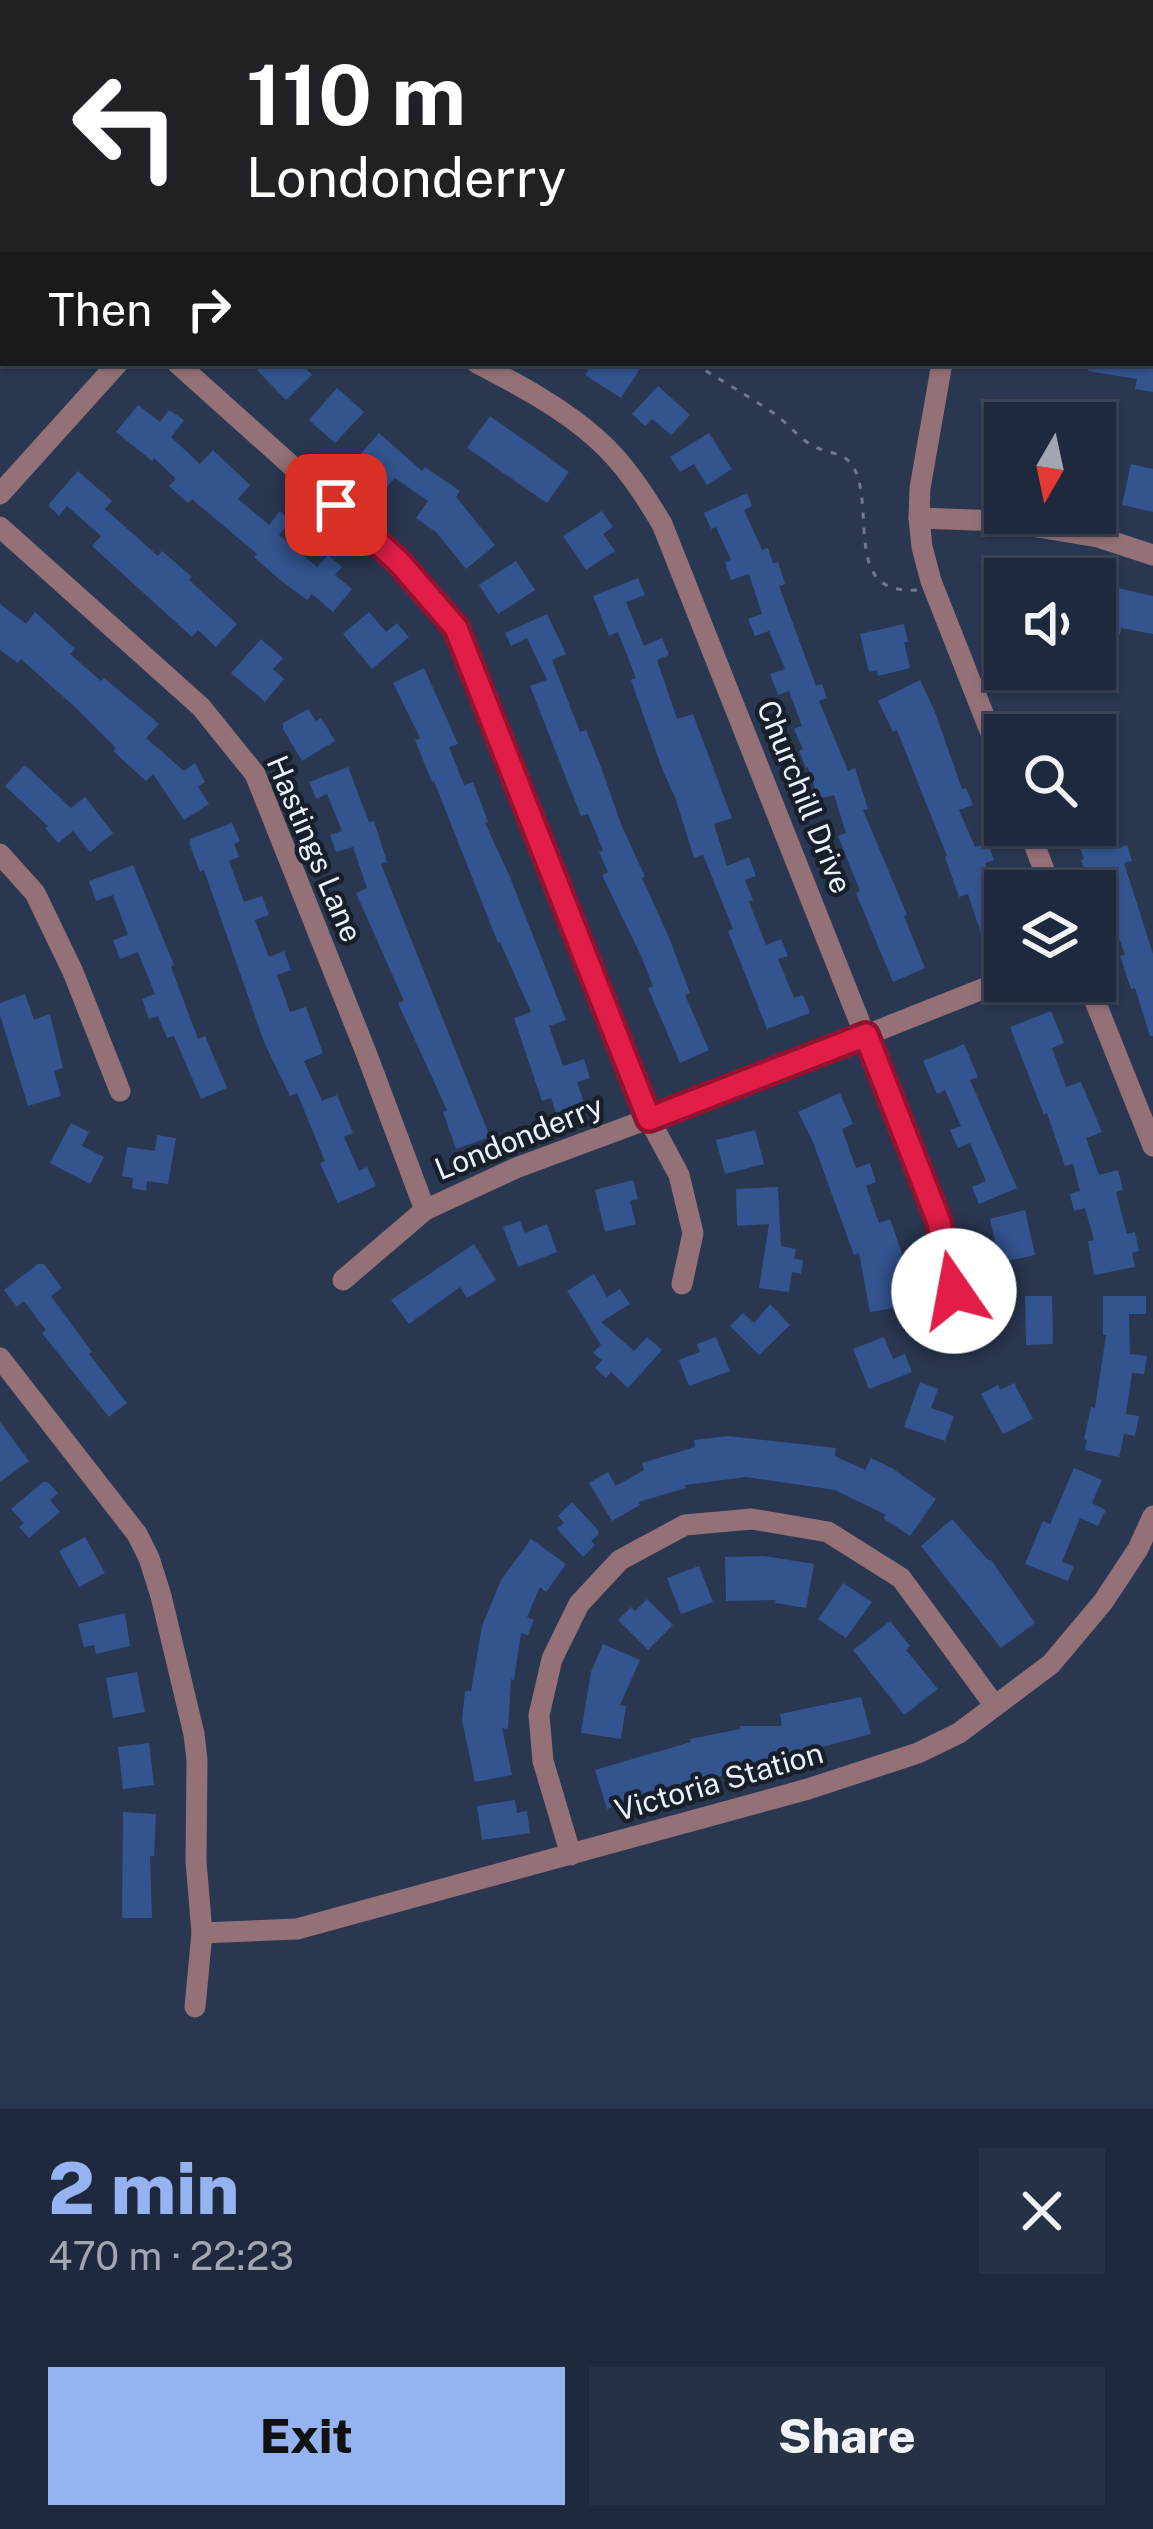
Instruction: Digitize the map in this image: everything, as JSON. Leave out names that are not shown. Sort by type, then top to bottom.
[{"type":"street","points":[[0,494],[115,366]]},
{"type":"street","points":[[180,366],[399,562],[456,628],[649,1119],[679,1175],[692,1233],[682,1284]]},
{"type":"street","name":"Churchill Drive","points":[[482,366],[598,440],[662,524],[939,1222],[962,1331]]},
{"type":"street","points":[[941,366],[923,464],[922,548],[984,716]]},
{"type":"street","points":[[919,518],[1001,521],[1078,533],[1153,555]]},
{"type":"street","name":"Hastings Lane","points":[[0,527],[201,707],[255,774],[425,1210]]},
{"type":"street","points":[[0,854],[35,893],[120,1090]]},
{"type":"street","name":"Londonderry","points":[[344,1280],[425,1210],[516,1168],[984,988]]},
{"type":"street","points":[[1096,1002],[1153,1146]]},
{"type":"street","points":[[2,1364],[137,1534],[161,1596],[197,1760],[196,1861],[202,1933],[195,2007]]},
{"type":"street","name":"Victoria Station","points":[[202,1933],[297,1929],[872,1770],[918,1753],[959,1733],[1034,1678],[1069,1644],[1147,1545],[1153,1516]]},
{"type":"street","points":[[571,1855],[543,1761],[538,1715],[552,1659],[579,1604],[620,1560],[685,1525],[752,1519],[828,1532],[902,1578],[995,1706]]},
{"type":"path","points":[[698,366],[775,414],[814,447],[839,453],[853,464],[862,493],[866,556],[872,574],[889,586],[910,591],[933,587]]},
{"type":"building","points":[[261,366],[304,366],[312,375],[286,400],[257,370]]},
{"type":"building","points":[[591,366],[642,366],[621,398],[585,375]]},
{"type":"building","points":[[1089,366],[1153,366],[1153,392],[1135,389],[1137,379],[1088,371]]},
{"type":"building","points":[[658,386],[690,415],[671,435],[652,419],[645,426],[632,414]]},
{"type":"building","points":[[337,388],[364,412],[335,443],[309,420]]},
{"type":"building","points":[[138,405],[160,422],[169,410],[184,420],[171,437],[200,464],[213,450],[250,485],[238,499],[269,525],[280,511],[291,521],[279,535],[317,567],[328,555],[342,567],[335,575],[352,589],[333,612],[312,594],[307,600],[280,580],[254,557],[257,554],[192,499],[188,503],[169,486],[176,479],[154,458],[152,461],[116,432]]},
{"type":"building","points":[[490,416],[569,472],[547,503],[467,448]]},
{"type":"building","points":[[379,433],[422,471],[425,467],[460,491],[456,497],[495,545],[466,569],[436,532],[416,518],[428,501],[395,478],[384,490],[370,477],[376,470],[359,456]]},
{"type":"building","points":[[709,433],[732,469],[707,485],[694,464],[680,472],[670,457]]},
{"type":"building","points":[[1131,464],[1153,469],[1153,512],[1122,505]]},
{"type":"building","points":[[78,471],[112,501],[105,509],[158,556],[162,551],[192,577],[189,580],[237,624],[216,647],[198,630],[192,637],[92,546],[101,536],[67,506],[59,516],[48,505]]},
{"type":"building","points":[[747,493],[752,506],[744,510],[762,550],[768,548],[773,563],[778,562],[785,584],[779,586],[816,686],[822,684],[827,698],[819,701],[848,771],[855,768],[868,809],[863,810],[925,968],[893,982],[838,836],[846,833],[834,795],[818,799],[799,751],[803,749],[794,729],[802,726],[789,691],[778,695],[770,674],[785,669],[769,631],[755,636],[748,619],[762,614],[749,574],[731,580],[725,562],[731,560],[704,513]]},
{"type":"building","points":[[602,511],[613,527],[603,534],[615,551],[586,570],[563,536]]},
{"type":"building","points":[[516,561],[535,590],[498,614],[479,585]]},
{"type":"building","points":[[638,578],[645,595],[626,602],[644,646],[662,638],[669,655],[657,660],[677,719],[693,714],[732,818],[714,824],[727,866],[749,857],[756,876],[745,880],[753,900],[749,902],[766,945],[781,939],[788,956],[778,959],[794,998],[803,995],[810,1013],[767,1029],[703,855],[694,858],[618,632],[609,636],[593,596]]},
{"type":"building","points":[[1116,588],[1153,596],[1153,634],[1121,628],[1120,635],[1116,634]]},
{"type":"building","points":[[0,604],[26,624],[35,612],[75,649],[70,654],[159,724],[146,738],[184,771],[195,763],[205,782],[198,787],[209,804],[184,820],[153,774],[146,781],[76,708],[21,659],[18,663],[0,650]]},
{"type":"building","points":[[369,612],[386,632],[397,623],[409,637],[372,669],[343,634]]},
{"type":"building","points":[[547,614],[566,654],[552,660],[580,732],[586,730],[601,767],[709,1050],[680,1063],[648,988],[653,986],[641,956],[602,875],[608,872],[599,852],[603,850],[588,814],[581,816],[530,686],[547,680],[527,638],[511,646],[505,633]]},
{"type":"building","points":[[904,624],[910,668],[878,676],[877,670],[869,672],[860,634]]},
{"type":"building","points":[[261,639],[283,658],[273,669],[284,679],[265,702],[231,673]]},
{"type":"building","points":[[424,668],[458,744],[449,747],[464,785],[473,782],[485,823],[566,1020],[549,1026],[563,1066],[584,1059],[590,1078],[577,1082],[584,1103],[556,1113],[551,1098],[542,1101],[514,1018],[531,1012],[498,943],[415,740],[420,738],[393,683]]},
{"type":"building","points":[[920,680],[935,712],[962,789],[966,788],[973,805],[959,810],[975,847],[989,846],[994,860],[985,863],[984,870],[984,943],[968,894],[959,897],[897,730],[893,732],[878,701]]},
{"type":"building","points":[[308,709],[316,721],[321,718],[335,741],[302,761],[283,723]]},
{"type":"building","points":[[25,765],[71,808],[85,797],[113,833],[90,852],[73,831],[58,843],[48,826],[5,786]]},
{"type":"building","points":[[348,767],[369,822],[374,821],[387,862],[381,864],[490,1137],[456,1149],[443,1112],[447,1110],[398,1003],[404,1001],[356,893],[367,888],[353,847],[336,852],[330,835],[342,831],[327,794],[316,799],[309,782]]},
{"type":"building","points":[[232,823],[240,841],[234,844],[239,857],[229,861],[244,902],[262,896],[269,915],[255,920],[269,957],[284,951],[291,970],[277,975],[290,1012],[306,1007],[323,1053],[304,1061],[322,1101],[337,1095],[353,1133],[344,1137],[359,1171],[367,1167],[376,1186],[338,1203],[297,1093],[290,1096],[264,1042],[204,870],[200,872],[190,845],[190,839]]},
{"type":"building","points":[[1127,845],[1132,861],[1124,863],[1153,954],[1153,1036],[1120,956],[1125,955],[1116,930],[1116,870],[1085,870],[1079,846],[1117,849]]},
{"type":"building","points":[[133,865],[198,1039],[205,1036],[227,1088],[201,1099],[174,1036],[167,1038],[158,1016],[149,1019],[142,999],[155,994],[138,952],[120,959],[113,940],[128,935],[113,895],[96,901],[89,881]]},
{"type":"building","points":[[25,994],[34,1020],[50,1014],[63,1068],[54,1071],[61,1096],[28,1106],[0,1015],[0,1003]]},
{"type":"building","points":[[1051,1011],[1064,1043],[1052,1048],[1066,1087],[1081,1082],[1102,1132],[1086,1138],[1099,1175],[1118,1170],[1123,1190],[1116,1192],[1127,1234],[1135,1232],[1139,1251],[1132,1253],[1135,1267],[1094,1275],[1088,1241],[1094,1240],[1085,1208],[1074,1211],[1070,1194],[1080,1191],[1073,1164],[1065,1166],[1010,1027]]},
{"type":"building","points":[[964,1044],[978,1077],[970,1080],[1017,1188],[979,1204],[972,1187],[986,1181],[970,1143],[958,1148],[950,1130],[961,1126],[945,1090],[937,1094],[923,1061]]},
{"type":"building","points":[[840,1093],[853,1124],[842,1129],[856,1168],[870,1163],[876,1182],[866,1186],[879,1223],[890,1219],[905,1262],[908,1277],[896,1279],[901,1307],[870,1312],[859,1253],[854,1255],[798,1112]]},
{"type":"building","points":[[71,1123],[89,1132],[82,1146],[104,1157],[90,1184],[50,1163]]},
{"type":"building","points":[[755,1130],[764,1164],[725,1174],[716,1140]]},
{"type":"building","points":[[157,1135],[176,1138],[168,1184],[147,1181],[146,1191],[132,1188],[133,1178],[122,1176],[127,1147],[155,1151]]},
{"type":"building","points":[[633,1180],[638,1199],[630,1201],[636,1224],[605,1232],[595,1190]]},
{"type":"building","points":[[778,1187],[781,1246],[796,1249],[794,1259],[803,1260],[801,1274],[792,1272],[789,1292],[759,1288],[769,1224],[737,1226],[736,1189]]},
{"type":"building","points":[[1025,1210],[1035,1255],[994,1264],[990,1219]]},
{"type":"building","points":[[520,1221],[525,1233],[547,1224],[557,1252],[518,1267],[503,1227]]},
{"type":"building","points":[[474,1244],[496,1280],[467,1298],[460,1287],[409,1324],[391,1300]]},
{"type":"building","points":[[44,1264],[62,1288],[51,1296],[127,1403],[109,1417],[42,1333],[46,1330],[24,1301],[17,1307],[4,1290]]},
{"type":"building","points":[[594,1274],[607,1297],[620,1289],[630,1304],[601,1322],[634,1351],[647,1337],[662,1350],[628,1388],[611,1372],[606,1378],[595,1368],[602,1360],[593,1353],[601,1345],[567,1291]]},
{"type":"building","points":[[1025,1296],[1052,1296],[1053,1344],[1026,1345]]},
{"type":"building","points":[[1103,1296],[1146,1296],[1146,1314],[1129,1314],[1130,1354],[1147,1356],[1144,1374],[1132,1373],[1126,1414],[1139,1416],[1135,1436],[1124,1434],[1119,1457],[1085,1450],[1106,1335]]},
{"type":"building","points":[[770,1304],[790,1325],[759,1355],[730,1326],[743,1313],[754,1323]]},
{"type":"building","points":[[716,1337],[730,1371],[689,1386],[679,1360],[700,1352],[697,1344]]},
{"type":"building","points":[[884,1337],[893,1359],[905,1354],[912,1372],[869,1389],[853,1349]]},
{"type":"building","points":[[920,1382],[938,1389],[931,1408],[954,1416],[945,1441],[904,1427]]},
{"type":"building","points":[[1014,1383],[1033,1419],[1003,1434],[981,1394]]},
{"type":"building","points":[[0,1422],[29,1461],[0,1482]]},
{"type":"building","points":[[728,1436],[836,1448],[835,1456],[865,1470],[871,1458],[936,1499],[910,1536],[883,1518],[886,1515],[835,1490],[746,1477],[685,1485],[638,1502],[640,1505],[612,1521],[589,1483],[608,1472],[616,1486],[644,1470],[642,1463],[695,1447],[694,1440]]},
{"type":"building","points":[[1074,1468],[1102,1480],[1092,1503],[1106,1510],[1098,1526],[1080,1518],[1062,1562],[1074,1566],[1068,1581],[1025,1564],[1043,1521],[1050,1524]]},
{"type":"building","points":[[43,1482],[58,1493],[50,1500],[60,1512],[29,1538],[19,1527],[24,1523],[11,1509]]},
{"type":"building","points":[[572,1502],[598,1530],[591,1541],[595,1545],[583,1557],[557,1529],[564,1523],[558,1516]]},
{"type":"building","points":[[952,1519],[991,1560],[1035,1623],[1001,1648],[921,1546]]},
{"type":"building","points":[[85,1537],[105,1573],[79,1587],[59,1551]]},
{"type":"building","points":[[531,1539],[566,1564],[546,1592],[540,1587],[527,1617],[534,1620],[528,1635],[521,1633],[511,1679],[508,1729],[502,1728],[512,1775],[475,1782],[462,1720],[465,1691],[471,1691],[482,1626],[501,1580]]},
{"type":"building","points":[[764,1556],[814,1564],[806,1608],[776,1600],[726,1601],[725,1557]]},
{"type":"building","points":[[699,1566],[713,1602],[681,1614],[667,1578]]},
{"type":"building","points":[[843,1583],[872,1602],[846,1638],[818,1619]]},
{"type":"building","points":[[647,1599],[673,1625],[648,1650],[618,1620]]},
{"type":"building","points":[[125,1613],[130,1646],[96,1654],[94,1645],[84,1647],[78,1624]]},
{"type":"building","points":[[890,1621],[910,1646],[906,1650],[938,1689],[904,1715],[853,1650]]},
{"type":"building","points":[[603,1644],[640,1660],[620,1705],[626,1706],[621,1739],[581,1733],[591,1672]]},
{"type":"building","points":[[137,1672],[145,1712],[113,1718],[106,1678]]},
{"type":"building","points":[[861,1697],[871,1734],[822,1747],[823,1753],[774,1758],[774,1768],[730,1769],[731,1774],[673,1786],[674,1794],[607,1809],[595,1770],[740,1726],[782,1726],[780,1714]]},
{"type":"building","points":[[149,1743],[154,1785],[123,1789],[118,1747]]},
{"type":"building","points":[[515,1800],[517,1813],[527,1811],[530,1833],[482,1840],[477,1806]]},
{"type":"building","points":[[123,1812],[156,1814],[154,1856],[150,1856],[152,1918],[122,1918]]},
{"type":"route","points":[[336,505],[399,562],[456,628],[649,1119],[866,1035],[939,1222],[954,1291]]}]
